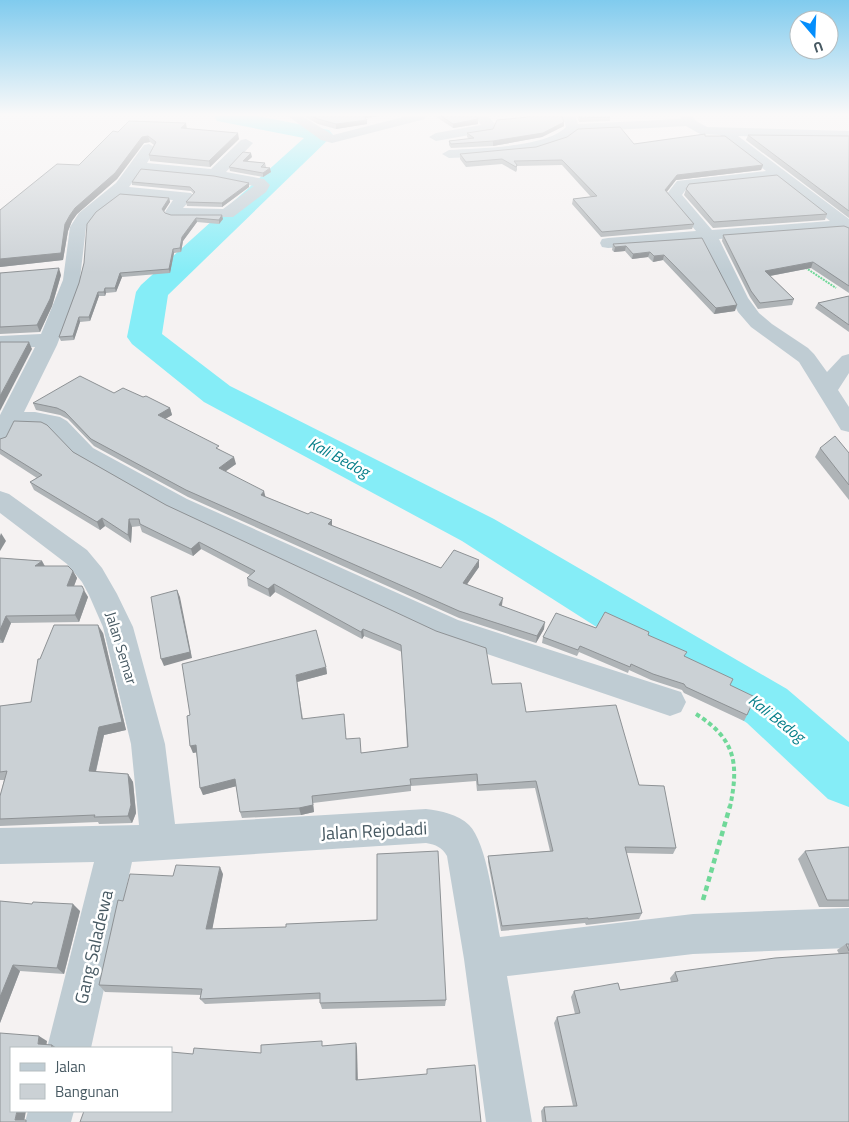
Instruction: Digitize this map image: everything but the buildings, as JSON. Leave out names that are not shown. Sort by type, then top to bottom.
[{"type":"street","points":[[4,430],[48,340],[71,286],[75,267],[78,227],[84,219],[118,190],[136,168]]},
{"type":"street","points":[[118,190],[186,196],[173,212],[220,214],[233,211],[261,189],[262,185],[258,177],[161,168]]},
{"type":"street","points":[[215,174],[221,168]]},
{"type":"street","points":[[771,168],[848,225]]},
{"type":"street","points":[[778,174],[682,184],[674,195],[709,237],[732,286],[746,309],[761,325],[800,350],[828,389],[849,425]]},
{"type":"street","points":[[608,243],[709,237],[848,225]]},
{"type":"street","points":[[56,268],[75,267]]},
{"type":"street","points":[[0,342],[48,340]]},
{"type":"street","points":[[828,389],[836,374],[849,360]]},
{"type":"street","points":[[4,430],[35,419],[52,422],[59,426],[85,453],[178,505],[448,629],[670,702]]},
{"type":"street","name":"Jalan Semar","points":[[0,500],[77,557],[92,575],[103,594],[118,628],[148,744],[159,843]]},
{"type":"street","name":"Jalan Rejodadi","points":[[0,846],[117,845],[426,826],[444,829],[457,838],[465,855],[484,959],[509,1122]]},
{"type":"street","name":"Gang Saladewa","points":[[69,1047],[117,845]]},
{"type":"street","points":[[484,959],[694,934],[849,928]]},
{"type":"path","points":[[798,262],[808,271],[828,281],[836,288]]},
{"type":"path","points":[[670,702],[698,715],[713,726],[731,751],[736,768],[730,809],[694,934]]},
{"type":"waterway","name":"Kali Bedog","points":[[285,168],[152,292],[144,337],[217,394],[478,530],[767,706],[849,779]]}]
